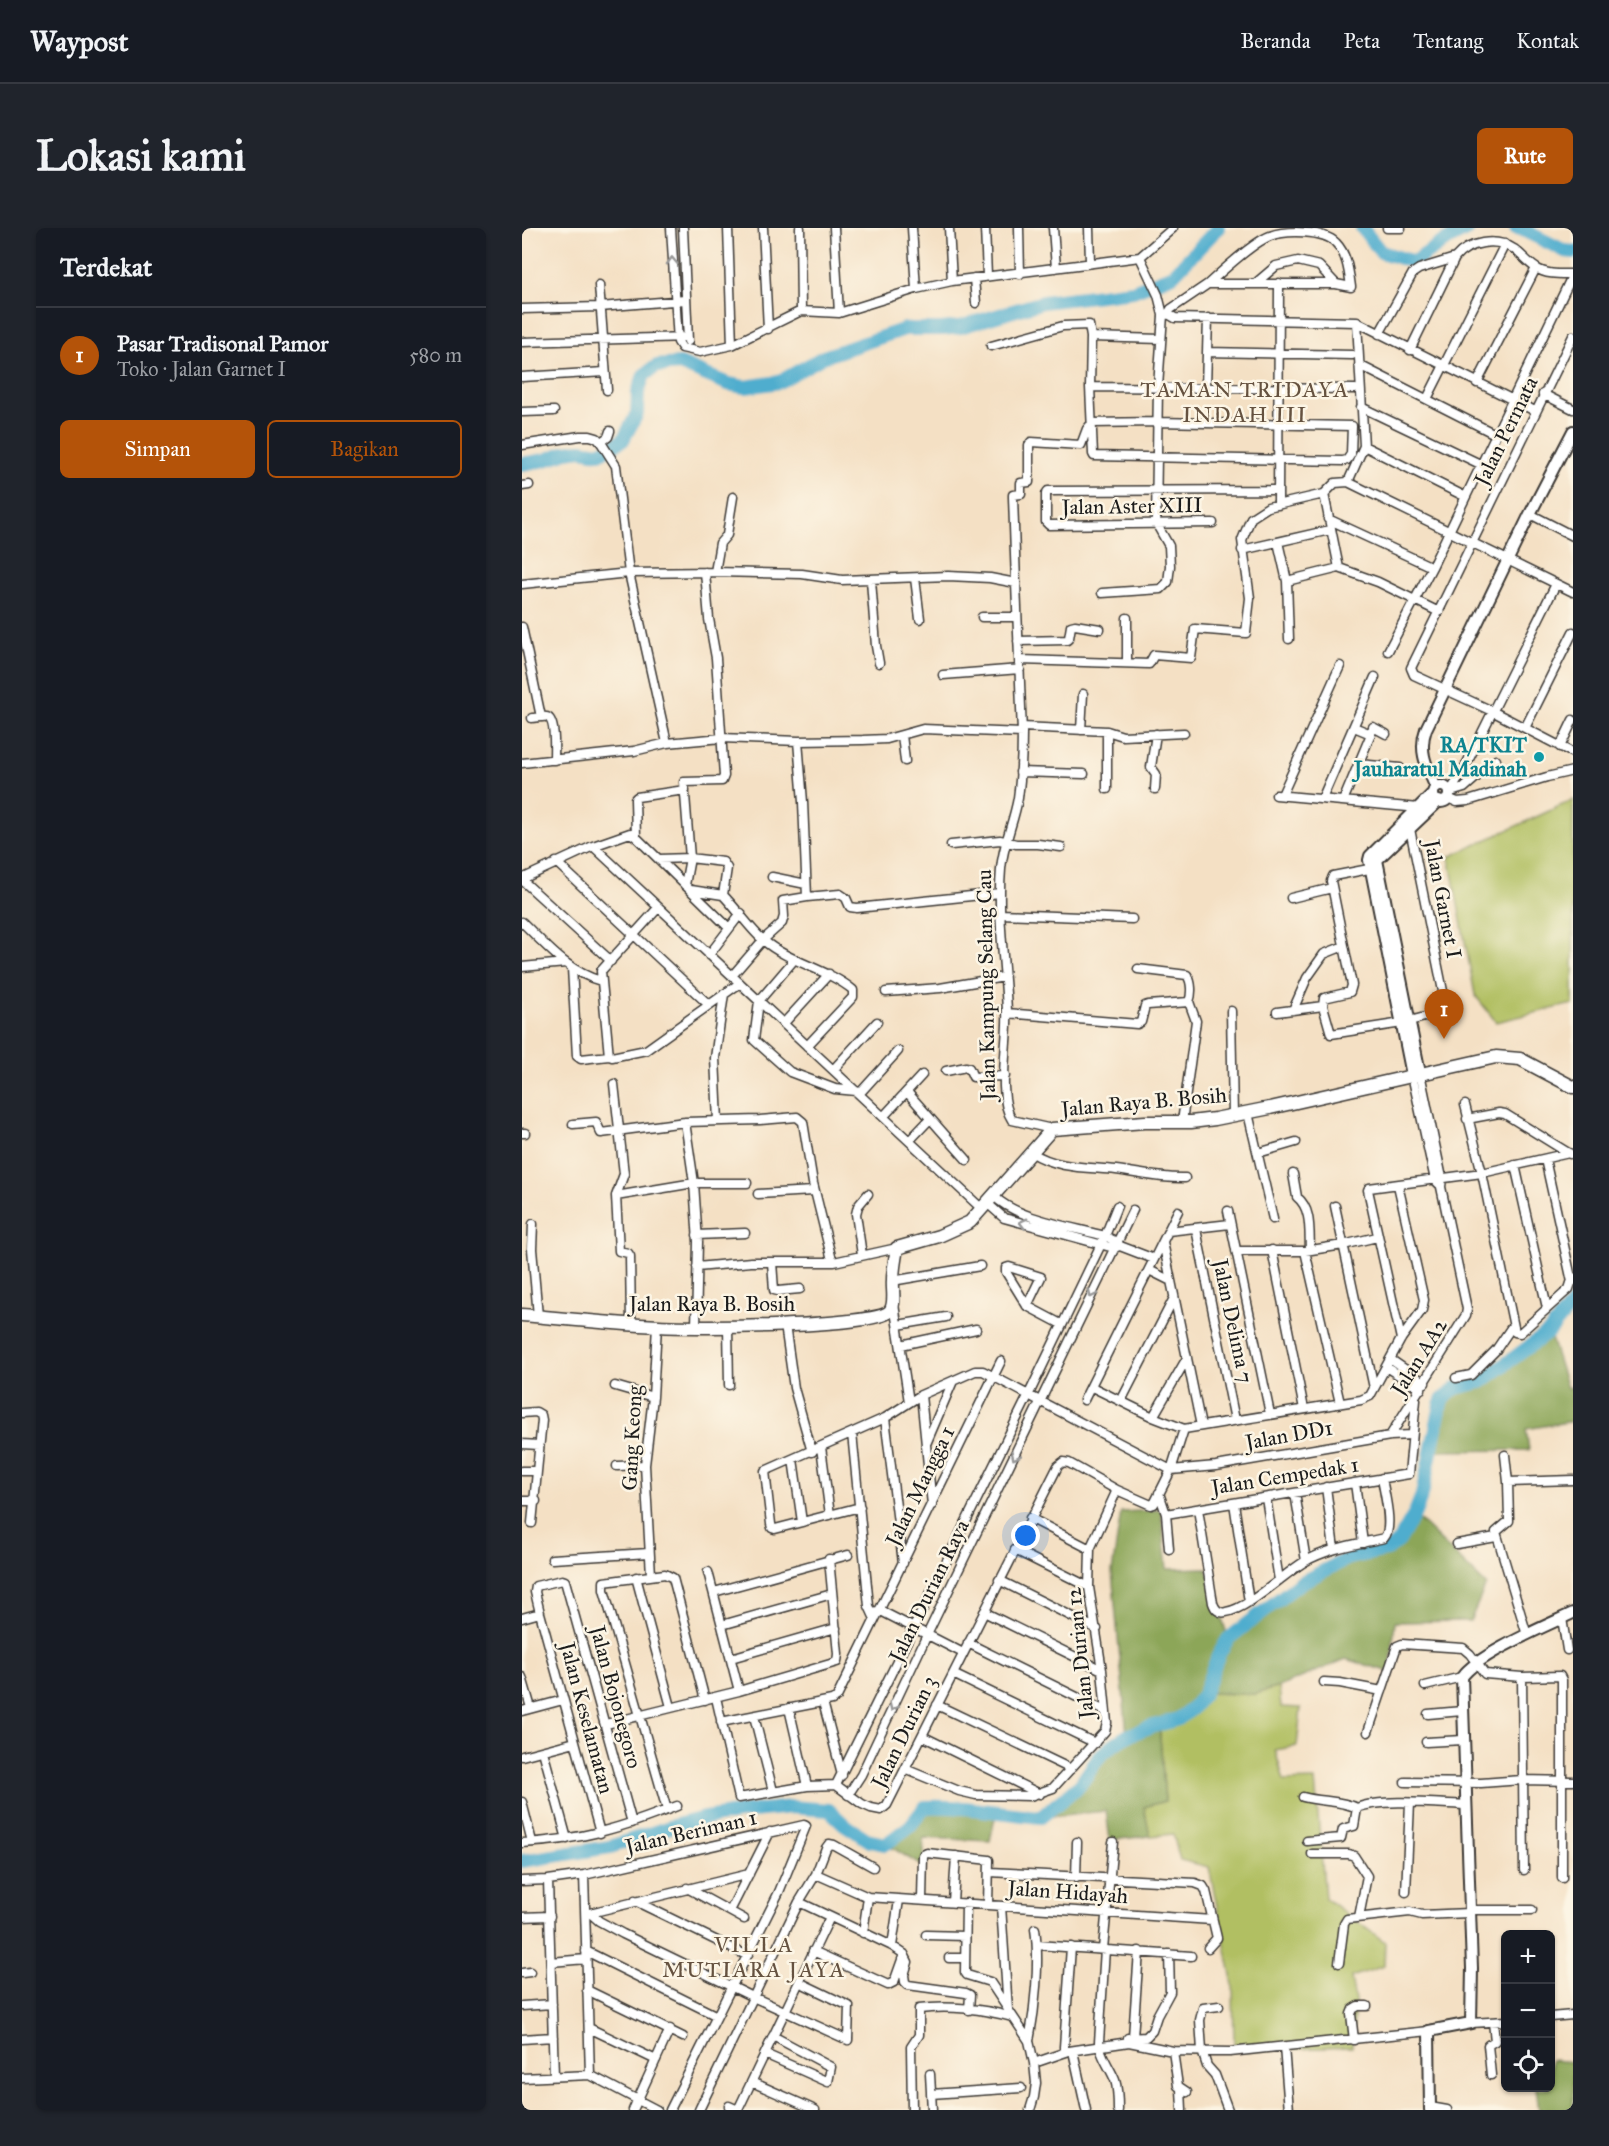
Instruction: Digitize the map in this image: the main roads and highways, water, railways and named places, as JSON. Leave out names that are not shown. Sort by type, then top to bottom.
[{"type":"main road","name":"Jalan Raya B. Bosih","points":[[522,1315],[696,1327],[868,1320],[885,1315],[890,1311],[894,1300],[892,1281],[897,1248],[958,1228],[970,1221],[1052,1129],[1145,1122],[1182,1122],[1233,1116],[1416,1074],[1508,1056],[1528,1062],[1573,1087]]},
{"type":"waterway","points":[[522,464],[545,460],[566,452],[581,450],[599,453],[623,440],[637,414],[638,392],[644,375],[657,366],[680,364],[728,384],[745,387],[779,382],[823,357],[905,329],[960,327],[1043,302],[1133,291],[1173,275],[1218,228]]},
{"type":"waterway","points":[[1362,228],[1381,252],[1414,262],[1469,228]]},
{"type":"waterway","points":[[1516,228],[1565,251],[1573,252]]},
{"type":"waterway","points":[[522,1861],[610,1847],[700,1819],[791,1807],[829,1810],[844,1824],[870,1841],[886,1844],[910,1826],[925,1807],[969,1808],[1041,1817],[1080,1785],[1099,1757],[1114,1744],[1144,1729],[1178,1719],[1192,1709],[1204,1693],[1218,1656],[1228,1639],[1300,1583],[1349,1558],[1387,1550],[1399,1541],[1422,1495],[1442,1400],[1456,1388],[1481,1382],[1549,1332],[1573,1303]]},
{"type":"place","name":"RA/TKIT Jauharatul Madinah","points":[[1539,757]]},
{"type":"place","name":"Pasar Tradisonal Pamor","points":[[1444,1039]]},
{"type":"district","name":"TAMAN TRIDAYA INDAH III","points":[[1245,402]]},
{"type":"district","name":"VILLA MUTIARA JAYA","points":[[754,1956]]}]
